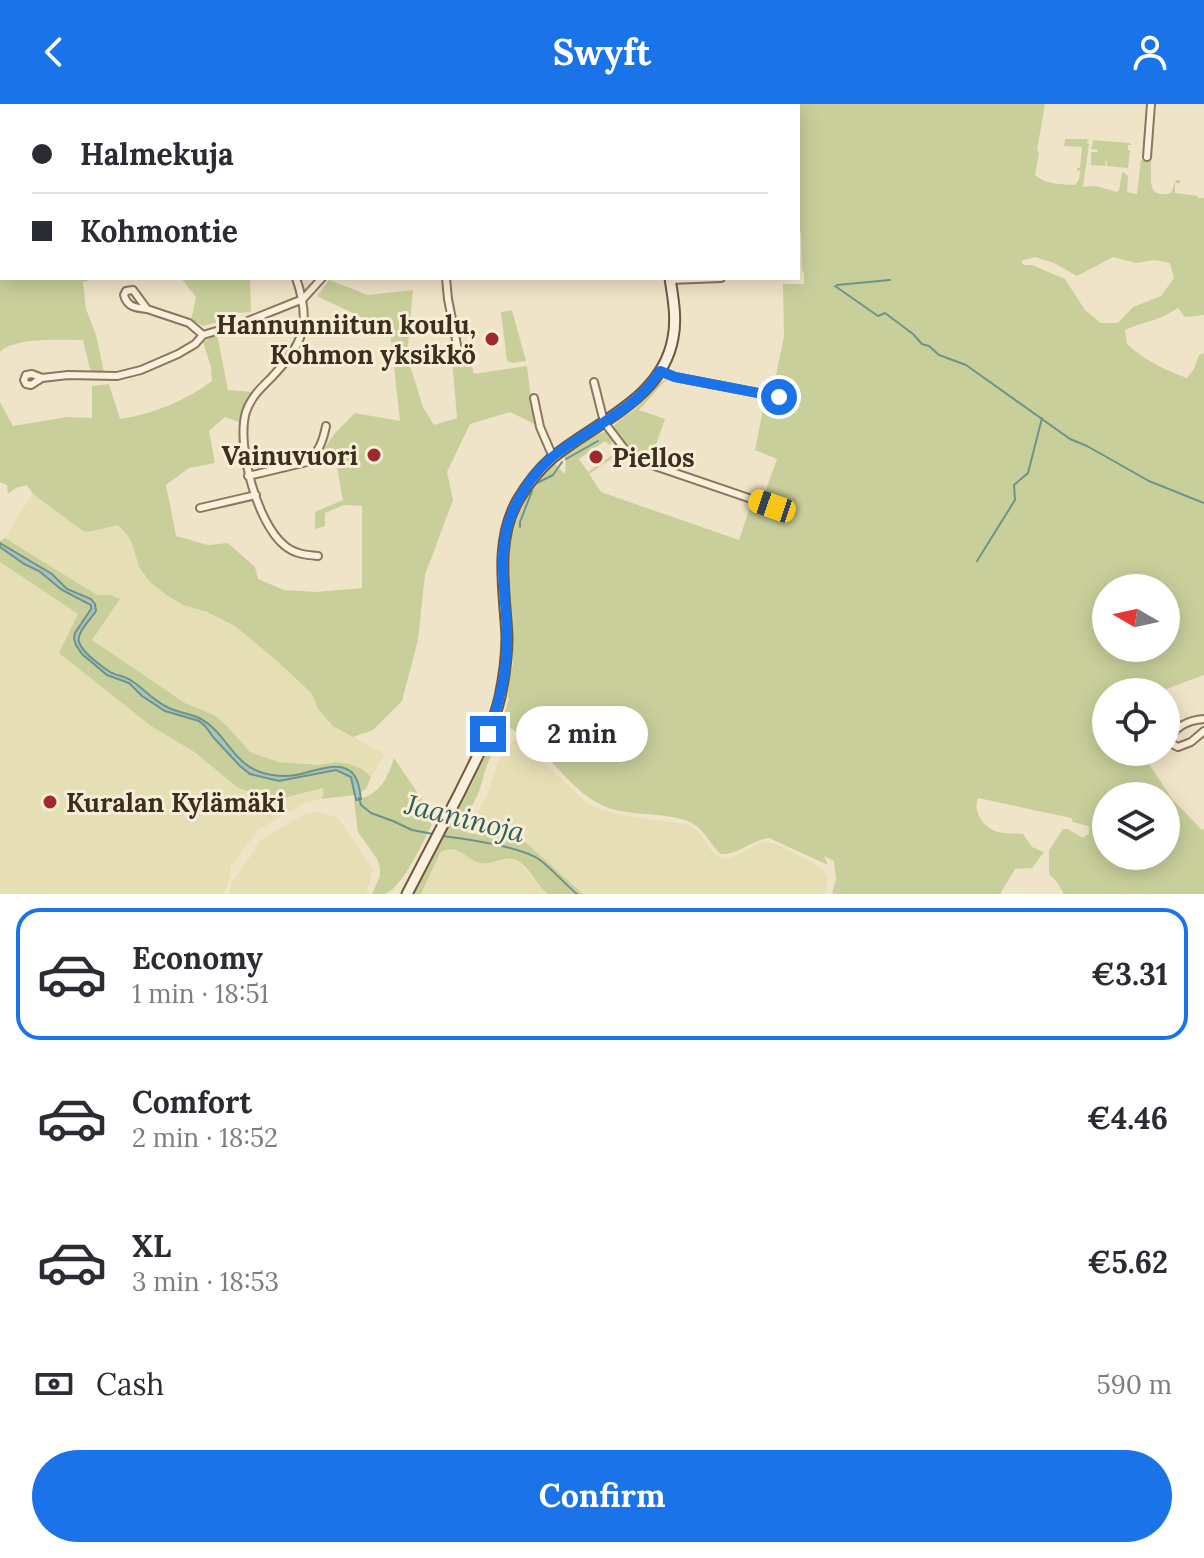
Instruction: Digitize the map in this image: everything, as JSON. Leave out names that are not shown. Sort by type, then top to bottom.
[{"type":"street","points":[[1147,157],[1151,104]]},
{"type":"street","points":[[297,280],[303,299],[303,330],[285,363],[254,395],[243,427],[244,446],[248,476],[274,535],[283,545],[299,554],[318,556]]},
{"type":"street","points":[[42,378],[117,376],[141,370],[178,354],[203,335],[303,299],[320,280]]},
{"type":"street","points":[[446,280],[458,350]]},
{"type":"street","points":[[407,894],[492,722],[503,681],[507,639],[502,561],[514,508],[539,470],[644,392],[660,371],[674,331],[670,280]]},
{"type":"street","points":[[147,309],[189,323],[203,335]]},
{"type":"street","points":[[660,371],[675,377],[779,397]]},
{"type":"street","points":[[594,382],[604,422],[626,451],[638,460],[778,508]]},
{"type":"street","points":[[534,398],[540,427],[553,457]]},
{"type":"street","points":[[248,476],[307,462],[323,441],[326,426]]},
{"type":"street","points":[[200,508],[256,495]]},
{"type":"street","points":[[1204,719],[1196,719],[1179,727],[1168,742],[1178,747],[1196,739],[1204,731]]},
{"type":"shaded area","points":[[33,493],[83,531],[118,525],[133,546],[139,567],[183,605],[207,612],[235,626],[312,695],[318,709],[333,726],[385,754],[371,777],[362,769],[336,762],[319,765],[279,762],[250,752],[214,715],[185,703],[92,640],[119,600],[97,595],[5,538]]},
{"type":"shaded area","points":[[0,562],[78,614],[59,653],[151,726],[196,753],[238,788],[271,799],[323,788],[321,799],[304,803],[258,830],[231,866],[224,894],[0,894]]},
{"type":"shaded area","points":[[515,740],[598,809],[686,824],[699,832],[714,854],[725,859],[762,842],[774,843],[822,868],[828,879],[827,888],[824,894],[583,894],[524,841],[468,833],[462,826],[476,814],[486,799],[500,756],[506,746]]},
{"type":"shaded area","points":[[318,811],[338,818],[373,870],[366,894],[229,894],[234,878],[261,840],[304,814]]},
{"type":"shaded area","points":[[454,848],[480,863],[512,859],[520,863],[548,894],[421,894],[440,853]]},
{"type":"green space","points":[[800,104],[1045,104],[1035,175],[1044,181],[1075,185],[1079,179],[1080,171],[1077,168],[1080,168],[1082,147],[1064,146],[1065,139],[1087,139],[1089,141],[1086,143],[1089,144],[1083,187],[1095,186],[1117,192],[1123,172],[1128,176],[1127,192],[1137,194],[1141,160],[1151,160],[1152,186],[1157,193],[1171,193],[1176,180],[1180,180],[1180,183],[1175,183],[1175,193],[1204,198],[1204,315],[1185,317],[1178,308],[1125,330],[1127,344],[1134,350],[1155,364],[1187,378],[1199,355],[1204,353],[1204,675],[1180,684],[1180,678],[1092,678],[1092,766],[1150,766],[1161,782],[1092,782],[1092,870],[1180,870],[1180,807],[1204,829],[1204,894],[1064,894],[1049,874],[1049,850],[1063,829],[1083,838],[1089,834],[1089,826],[1073,822],[1071,818],[978,798],[977,813],[986,825],[998,832],[1023,834],[1032,847],[1044,852],[1032,868],[1015,869],[1000,894],[835,894],[832,893],[836,879],[834,861],[824,856],[828,865],[769,838],[721,854],[692,823],[607,807],[578,789],[541,751],[502,722],[509,698],[513,664],[507,553],[529,489],[553,462],[565,474],[564,455],[598,433],[607,432],[613,439],[612,443],[609,445],[605,441],[579,459],[588,472],[614,454],[611,449],[618,447],[625,453],[623,456],[620,453],[589,474],[601,492],[739,540],[751,504],[737,497],[769,508],[771,513],[773,509],[783,512],[786,503],[771,498],[764,501],[747,493],[763,498],[777,459],[755,450],[765,399],[783,405],[785,396],[759,388],[773,390],[784,336],[783,284],[804,284]],"holes":[[[1035,257],[1077,276],[1113,257],[1136,263],[1154,260],[1170,263],[1174,278],[1161,296],[1133,307],[1118,323],[1101,323],[1085,310],[1065,279],[1032,265],[1024,265],[1021,261]]]},
{"type":"green space","points":[[1093,140],[1130,143],[1128,168],[1107,166],[1106,158],[1105,166],[1091,165],[1091,152],[1098,150],[1091,149]]},
{"type":"green space","points":[[0,280],[90,280],[83,282],[86,309],[96,335],[104,372],[91,373],[83,340],[27,342],[0,352]]},
{"type":"green space","points":[[183,280],[250,280],[251,312],[224,314],[224,321],[203,326],[191,320],[196,297]]},
{"type":"green space","points":[[329,280],[368,295],[413,290],[407,356],[423,407],[434,425],[457,418],[452,359],[472,366],[474,374],[527,366],[534,424],[510,412],[470,424],[447,472],[453,500],[425,575],[418,640],[402,701],[373,730],[353,737],[333,726],[318,709],[312,694],[235,626],[207,612],[183,605],[150,582],[139,567],[128,536],[118,525],[83,531],[33,494],[27,485],[8,494],[7,485],[0,482],[0,402],[13,426],[67,417],[92,418],[92,386],[109,384],[120,419],[156,410],[191,395],[212,381],[203,342],[217,334],[228,390],[252,392],[239,422],[225,417],[209,431],[215,463],[189,468],[166,485],[176,536],[208,545],[228,543],[255,567],[258,579],[284,590],[316,592],[362,588],[362,506],[344,505],[325,513],[325,526],[315,529],[315,512],[343,500],[336,463],[321,453],[355,413],[400,421],[390,331],[317,296]]},
{"type":"green space","points":[[512,310],[526,361],[513,363],[507,361],[501,312]]},
{"type":"green space","points":[[669,378],[675,379],[664,382],[639,410],[665,419],[650,461],[629,450],[612,429],[656,387]]},
{"type":"green space","points":[[5,538],[97,595],[120,599],[92,640],[185,703],[214,715],[250,752],[279,762],[349,764],[371,777],[366,789],[360,793],[352,773],[331,767],[299,775],[274,776],[251,769],[200,718],[166,707],[135,682],[112,673],[85,653],[79,642],[79,633],[96,611],[95,604],[67,589],[52,574],[0,543]]},
{"type":"green space","points":[[0,547],[39,571],[62,590],[91,605],[76,634],[76,645],[107,675],[129,683],[165,711],[199,721],[250,774],[279,781],[336,770],[351,777],[355,795],[321,799],[323,788],[271,799],[238,788],[196,753],[151,726],[59,653],[78,614],[0,562]]},
{"type":"green space","points":[[498,727],[509,736],[492,755],[472,805],[465,814],[456,814],[472,784]]},
{"type":"green space","points":[[394,758],[426,805],[438,812],[415,857],[393,889],[385,894],[372,894],[380,868],[358,832],[354,801],[376,791]]},
{"type":"green space","points":[[453,819],[470,819],[462,825],[468,833],[524,841],[583,894],[548,894],[518,861],[509,859],[480,863],[451,849],[440,853],[421,894],[412,894]]},
{"type":"water","points":[[0,543],[52,574],[67,589],[91,599],[96,611],[82,630],[79,642],[106,669],[130,679],[167,707],[197,717],[209,725],[251,768],[282,776],[342,767],[356,777],[361,799],[356,800],[351,777],[336,770],[279,781],[250,774],[199,721],[165,711],[129,683],[107,675],[82,654],[74,638],[91,605],[62,590],[39,571],[0,547]]},
{"type":"waterway","points":[[837,285],[890,280]]},
{"type":"waterway","points":[[835,286],[878,316],[885,313],[939,355],[966,365],[1070,439],[1149,481],[1204,503]]},
{"type":"waterway","points":[[977,561],[1015,500],[1014,485],[1028,473],[1042,418]]},
{"type":"waterway","points":[[566,459],[598,441]]},
{"type":"waterway","points":[[535,484],[553,475],[562,462]]},
{"type":"waterway","points":[[520,527],[532,491]]},
{"type":"waterway","name":"Jaaninoja","points":[[359,798],[361,805],[371,813],[412,830],[433,834]]},
{"type":"waterway","name":"Jaaninoja","points":[[443,836],[494,844],[532,855],[577,894]]},
{"type":"place","name":"Hannunniitun koulu, Kohmon yksikkö","points":[[492,339]]},
{"type":"place","name":"Vainuvuori","points":[[374,455]]},
{"type":"place","name":"Piellos","points":[[596,457]]},
{"type":"place","name":"Kuralan Kylämäki","points":[[50,802]]},
{"type":"route","points":[[488,734],[500,698],[507,647],[503,546],[514,508],[536,473],[553,457],[634,400],[660,371],[675,377],[779,397]]}]
